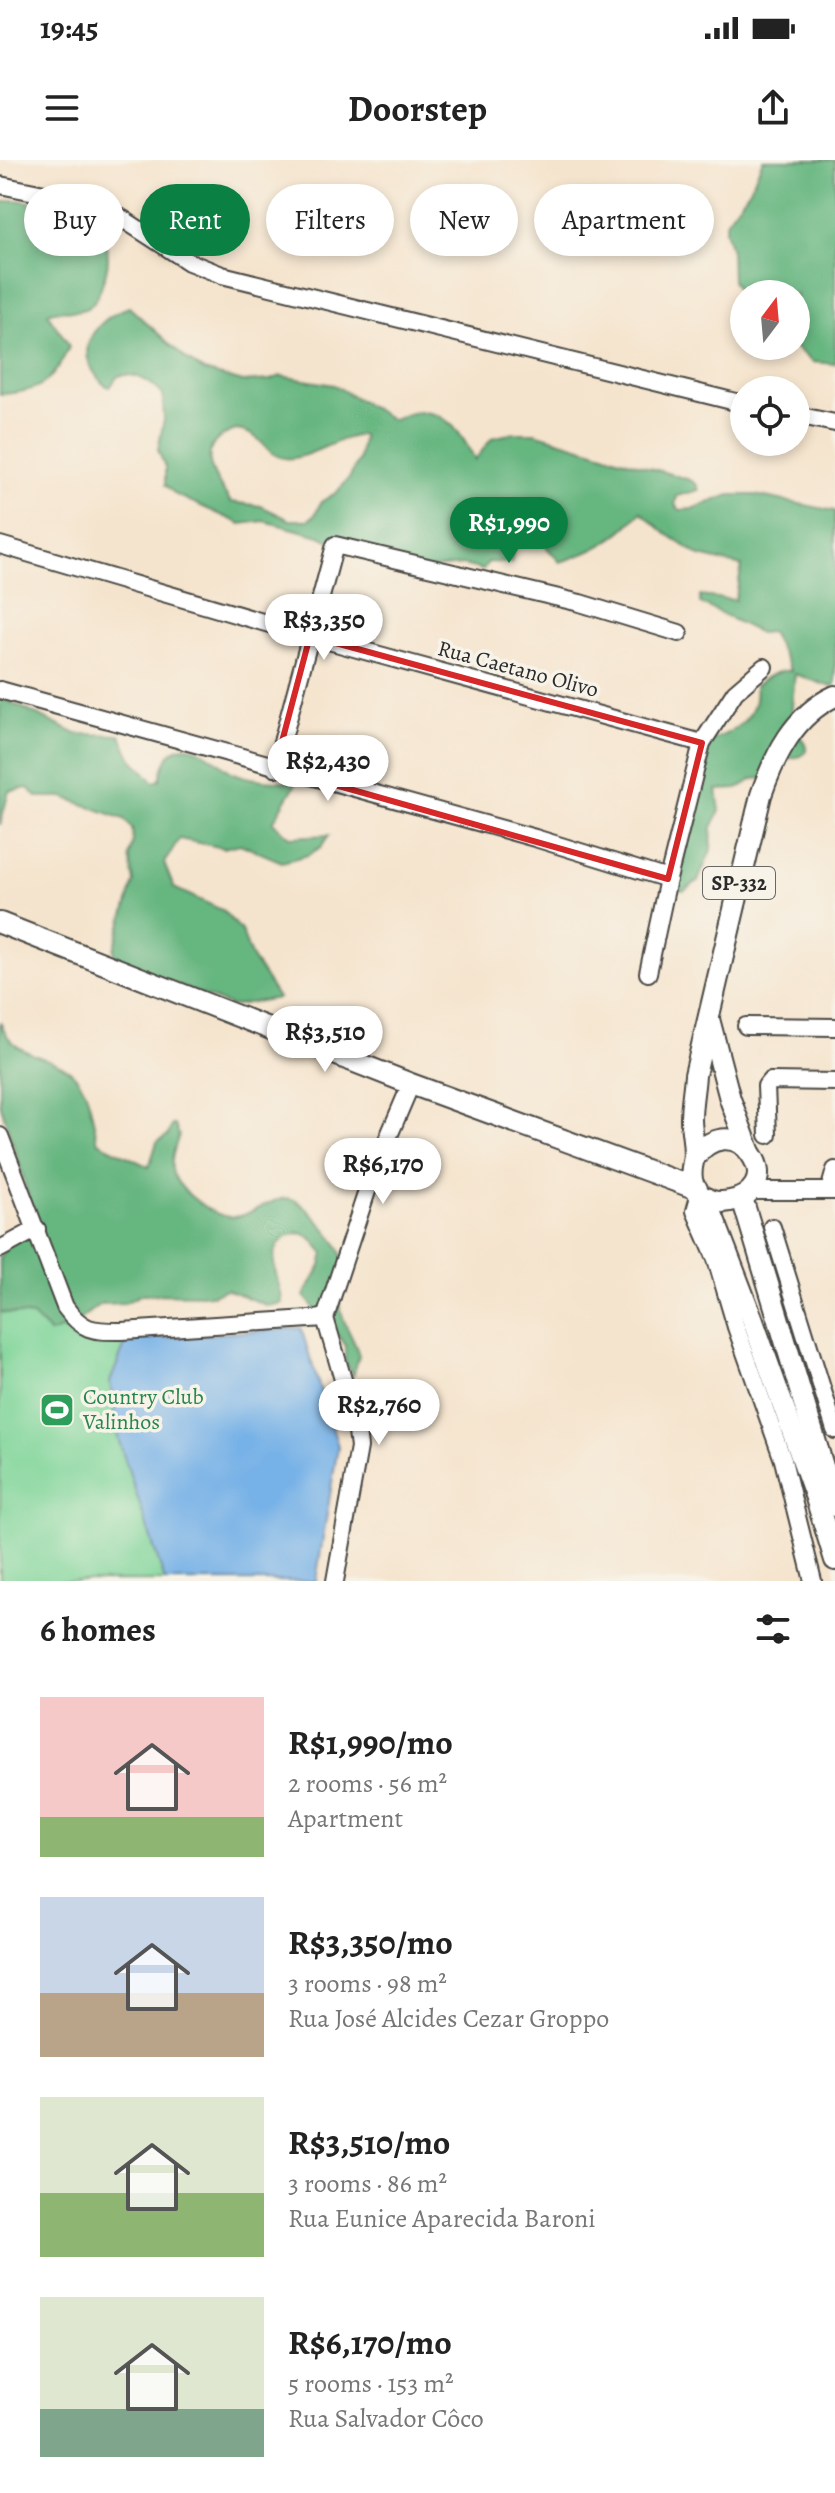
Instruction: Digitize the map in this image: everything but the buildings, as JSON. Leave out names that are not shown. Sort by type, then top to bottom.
[{"type":"main road","name":"SP-332","points":[[835,696],[803,718],[787,737],[771,766],[757,809],[709,1015],[691,1120],[698,1182],[763,1348],[835,1560]]},
{"type":"main road","points":[[0,923],[411,1084],[668,1179],[698,1182],[724,1204],[749,1188]]},
{"type":"main road","name":"SP-332","points":[[709,1015],[730,1099],[749,1150]]},
{"type":"main road","points":[[698,1182],[701,1148],[720,1139],[731,1139],[749,1150],[754,1157],[749,1188],[835,1506]]},
{"type":"street","points":[[0,185],[77,200],[109,210],[189,262],[222,275],[730,401]]},
{"type":"street","points":[[810,418],[835,423]]},
{"type":"street","name":"Rua Caetano Olivo","points":[[0,545],[310,636],[702,743]]},
{"type":"street","points":[[275,768],[335,545],[580,603],[679,633]]},
{"type":"street","points":[[648,973],[702,743],[735,692],[764,667]]},
{"type":"street","points":[[0,690],[535,838],[668,879]]},
{"type":"street","points":[[746,1026],[835,1027]]},
{"type":"street","points":[[768,1135],[765,1096],[770,1081],[835,1082]]},
{"type":"street","points":[[335,1581],[359,1447],[356,1424],[325,1318],[373,1173],[411,1084]]},
{"type":"street","points":[[0,1136],[65,1307],[75,1322],[94,1331],[325,1318]]},
{"type":"street","points":[[749,1188],[832,1191],[835,1170]]},
{"type":"street","points":[[698,1182],[695,1211],[716,1259],[736,1327],[783,1460],[813,1581]]},
{"type":"street","points":[[772,1227],[835,1430]]},
{"type":"street","points":[[0,1249],[37,1229]]},
{"type":"highlighted area","points":[[310,636],[702,743],[668,879],[275,768]]},
{"type":"green space","points":[[763,160],[835,160],[835,364],[810,360],[810,280],[732,280],[731,251],[725,230],[727,220],[750,189]]},
{"type":"green space","points":[[24,201],[24,256],[108,256],[103,281],[90,306],[48,313],[69,347],[51,377],[26,391],[0,394],[0,203]]},
{"type":"green space","points":[[129,307],[185,358],[204,371],[243,382],[281,376],[334,385],[392,420],[414,412],[437,415],[460,434],[475,460],[492,438],[514,433],[535,433],[690,480],[699,490],[677,496],[675,505],[680,510],[692,509],[730,495],[755,495],[835,511],[835,685],[831,687],[795,674],[793,722],[806,752],[786,759],[777,777],[753,779],[737,789],[717,790],[720,811],[712,827],[711,850],[698,881],[684,891],[677,889],[675,883],[707,742],[734,729],[749,715],[755,686],[772,675],[791,671],[771,632],[759,633],[700,603],[700,596],[735,600],[742,566],[700,556],[641,512],[614,537],[572,558],[560,562],[540,540],[516,542],[511,563],[488,562],[483,570],[463,565],[416,570],[350,551],[320,536],[264,521],[241,524],[176,495],[165,485],[165,467],[158,450],[164,420],[163,395],[159,390],[131,375],[118,376],[110,387],[96,375],[87,353],[89,343],[100,325]],"holes":[[[236,430],[258,439],[272,453],[284,458],[301,456],[363,435],[359,459],[350,477],[337,492],[321,502],[315,515],[308,520],[290,520],[261,506],[231,502],[218,482],[210,462],[214,444],[222,436]]]},
{"type":"green space","points":[[0,697],[76,734],[120,735],[132,759],[154,782],[160,780],[171,753],[185,747],[202,752],[241,776],[297,782],[273,822],[290,837],[329,835],[321,847],[308,855],[282,862],[240,844],[224,848],[179,839],[164,863],[174,888],[222,910],[241,930],[251,956],[278,998],[231,1006],[115,961],[114,949],[134,882],[129,856],[132,829],[124,819],[63,797],[37,797],[28,788],[9,791],[0,825]]},
{"type":"green space","points":[[0,1021],[16,1045],[60,1065],[80,1082],[89,1103],[98,1142],[149,1167],[157,1142],[168,1135],[172,1125],[175,1125],[179,1135],[172,1171],[184,1190],[200,1203],[217,1213],[233,1217],[285,1198],[293,1199],[312,1214],[331,1236],[342,1256],[340,1305],[359,1356],[353,1376],[345,1361],[345,1344],[304,1296],[321,1266],[324,1253],[305,1235],[287,1237],[275,1251],[274,1264],[282,1303],[268,1306],[226,1289],[212,1295],[142,1294],[125,1303],[100,1304],[66,1330],[50,1333],[33,1316],[0,1312],[0,1256],[34,1220],[0,1104]]},
{"type":"green space","name":"Country Club Valinhos","points":[[0,1258],[77,1333],[91,1339],[127,1340],[110,1382],[118,1438],[165,1581],[0,1581]]},
{"type":"water","points":[[301,1328],[338,1446],[316,1581],[165,1581],[118,1438],[110,1382],[127,1340]]},
{"type":"place","name":"Country Club Valinhos","points":[[57,1410]]}]
